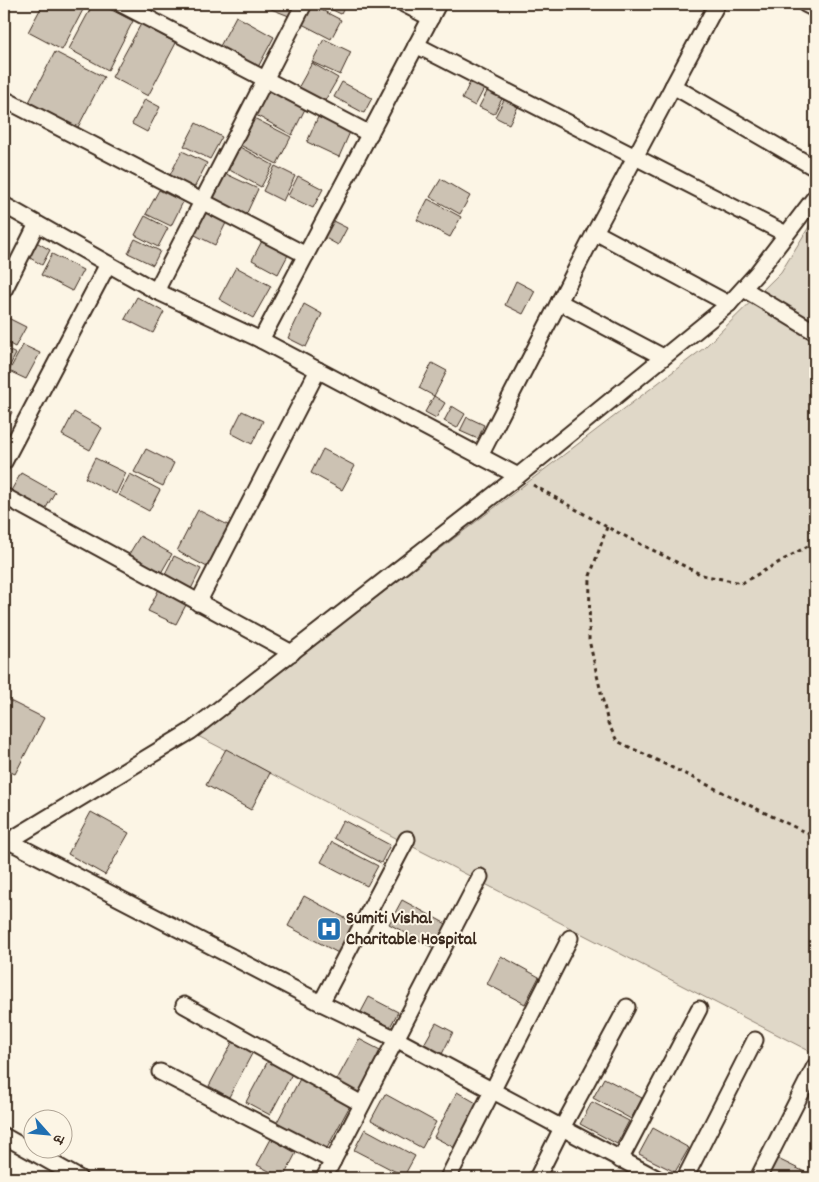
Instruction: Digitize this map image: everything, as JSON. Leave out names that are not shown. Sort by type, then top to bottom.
[{"type":"street","points":[[121,4],[370,134]]},
{"type":"street","points":[[156,291],[304,4]]},
{"type":"street","points":[[404,4],[431,18]]},
{"type":"street","points":[[261,340],[438,4]]},
{"type":"street","points":[[480,456],[595,232],[717,4]]},
{"type":"street","points":[[805,4],[815,9]]},
{"type":"street","points":[[416,46],[786,234]]},
{"type":"street","points":[[673,86],[815,168]]},
{"type":"street","points":[[4,99],[306,255]]},
{"type":"street","points":[[6,843],[191,731],[518,476],[729,304],[744,289],[815,197]]},
{"type":"street","points":[[4,205],[156,291],[261,340],[518,476]]},
{"type":"street","points":[[4,290],[37,224]]},
{"type":"street","points":[[595,232],[729,304]]},
{"type":"street","points":[[4,462],[108,264]]},
{"type":"street","points":[[744,289],[815,332]]},
{"type":"street","points":[[559,302],[663,357]]},
{"type":"street","points":[[198,603],[318,370]]},
{"type":"street","points":[[4,496],[198,603],[292,652]]},
{"type":"street","points":[[321,1002],[407,839]]},
{"type":"street","points":[[6,843],[396,1039],[656,1178]]},
{"type":"street","points":[[325,1178],[480,877]]},
{"type":"street","points":[[448,1178],[570,938]]},
{"type":"street","points":[[184,1005],[362,1104]]},
{"type":"street","points":[[537,1178],[627,1007]]},
{"type":"street","points":[[620,1160],[699,1009]]},
{"type":"street","points":[[685,1178],[755,1040]]},
{"type":"street","points":[[758,1178],[815,1066]]},
{"type":"street","points":[[160,1072],[333,1161]]},
{"type":"street","points":[[4,1136],[79,1178]]},
{"type":"path","points":[[518,476],[607,526],[702,575],[742,583],[815,542]]},
{"type":"path","points":[[607,526],[590,576],[589,640],[608,724],[617,741],[815,837]]},
{"type":"shaded area","points":[[815,217],[815,1054],[196,735],[704,348],[781,272]]},
{"type":"building","points":[[43,4],[86,4],[62,50],[28,32]]},
{"type":"building","points":[[93,4],[100,4],[133,21],[108,70],[69,49]]},
{"type":"building","points":[[261,4],[294,4],[289,16]]},
{"type":"building","points":[[320,4],[346,4],[341,14]]},
{"type":"building","points":[[312,5],[341,20],[331,39],[302,24]]},
{"type":"building","points":[[236,16],[274,37],[257,69],[219,48]]},
{"type":"building","points":[[4,22],[9,24],[4,34]]},
{"type":"building","points":[[141,24],[176,43],[148,96],[112,77]]},
{"type":"building","points":[[324,39],[351,52],[340,75],[312,62]]},
{"type":"building","points":[[55,52],[104,77],[77,129],[28,104]]},
{"type":"building","points":[[312,63],[338,78],[323,104],[297,90]]},
{"type":"building","points":[[473,76],[487,83],[475,106],[462,99]]},
{"type":"building","points":[[342,82],[372,98],[364,113],[334,97]]},
{"type":"building","points":[[490,86],[505,93],[494,114],[479,107]]},
{"type":"building","points":[[267,89],[305,109],[292,135],[254,114]]},
{"type":"building","points":[[507,94],[521,101],[509,124],[495,117]]},
{"type":"building","points":[[145,99],[160,107],[147,132],[132,124]]},
{"type":"building","points":[[252,117],[291,137],[277,164],[238,144]]},
{"type":"building","points":[[318,117],[350,132],[339,157],[307,142]]},
{"type":"building","points":[[196,123],[222,137],[210,159],[184,146]]},
{"type":"building","points":[[4,142],[9,144],[4,154]]},
{"type":"building","points":[[236,145],[273,165],[261,187],[224,167]]},
{"type":"building","points":[[182,151],[207,163],[193,190],[169,177]]},
{"type":"building","points":[[275,166],[295,176],[283,201],[263,191]]},
{"type":"building","points":[[222,172],[258,189],[245,217],[209,200]]},
{"type":"building","points":[[298,176],[323,189],[313,208],[288,196]]},
{"type":"building","points":[[441,179],[470,196],[460,214],[430,197]]},
{"type":"building","points":[[159,190],[183,202],[171,226],[146,214]]},
{"type":"building","points":[[428,199],[461,217],[450,237],[417,220]]},
{"type":"building","points":[[204,209],[227,221],[215,245],[191,233]]},
{"type":"building","points":[[145,216],[168,228],[158,247],[135,235]]},
{"type":"building","points":[[329,219],[347,228],[338,245],[320,235]]},
{"type":"building","points":[[135,239],[160,251],[153,265],[128,253]]},
{"type":"building","points":[[263,239],[289,253],[278,274],[252,260]]},
{"type":"building","points":[[33,240],[50,250],[42,265],[25,255]]},
{"type":"building","points":[[52,254],[83,270],[72,291],[41,275]]},
{"type":"building","points":[[236,267],[271,286],[253,318],[219,299]]},
{"type":"building","points":[[516,281],[535,291],[523,314],[505,305]]},
{"type":"building","points":[[137,297],[164,312],[153,333],[125,319]]},
{"type":"building","points":[[304,304],[322,314],[306,347],[288,338]]},
{"type":"building","points":[[4,316],[26,327],[15,347],[4,341]]},
{"type":"building","points":[[23,345],[40,353],[26,379],[9,371]]},
{"type":"building","points":[[4,348],[16,354],[8,369],[4,367]]},
{"type":"building","points":[[432,363],[447,371],[434,396],[419,388]]},
{"type":"building","points":[[434,396],[445,403],[436,418],[425,412]]},
{"type":"building","points":[[452,406],[465,414],[457,428],[444,421]]},
{"type":"building","points":[[4,407],[12,412],[4,428]]},
{"type":"building","points":[[242,411],[263,421],[252,444],[231,433]]},
{"type":"building","points":[[74,412],[102,428],[90,450],[62,435]]},
{"type":"building","points":[[467,417],[484,425],[478,439],[460,431]]},
{"type":"building","points":[[146,449],[174,463],[163,486],[134,472]]},
{"type":"building","points":[[323,449],[355,466],[342,490],[311,473]]},
{"type":"building","points":[[95,458],[126,473],[116,494],[85,478]]},
{"type":"building","points":[[21,473],[55,492],[42,515],[8,496]]},
{"type":"building","points":[[130,474],[160,490],[149,511],[119,495]]},
{"type":"building","points":[[198,510],[230,526],[209,568],[177,551]]},
{"type":"building","points":[[140,536],[172,554],[158,578],[126,559]]},
{"type":"building","points":[[174,556],[201,569],[190,591],[163,578]]},
{"type":"building","points":[[159,589],[187,603],[176,624],[148,611]]},
{"type":"building","points":[[4,698],[44,718],[15,774],[4,769]]},
{"type":"building","points":[[226,749],[270,773],[251,810],[206,785]]},
{"type":"building","points":[[91,812],[129,833],[105,875],[68,854]]},
{"type":"building","points":[[343,820],[390,845],[381,863],[334,838]]},
{"type":"building","points":[[332,842],[378,866],[367,886],[321,862]]},
{"type":"building","points":[[304,896],[358,925],[342,955],[288,926]]},
{"type":"building","points":[[402,900],[452,927],[439,951],[389,924]]},
{"type":"building","points":[[501,956],[539,977],[525,1004],[487,984]]},
{"type":"building","points":[[369,997],[398,1012],[390,1027],[361,1012]]},
{"type":"building","points":[[436,1023],[453,1032],[441,1056],[423,1046]]},
{"type":"building","points":[[234,1039],[254,1050],[229,1097],[209,1086]]},
{"type":"building","points":[[359,1039],[382,1051],[357,1097],[334,1085]]},
{"type":"building","points":[[270,1057],[294,1070],[270,1115],[246,1102]]},
{"type":"building","points":[[302,1075],[352,1102],[326,1150],[276,1124]]},
{"type":"building","points":[[604,1078],[642,1098],[631,1119],[593,1098]]},
{"type":"building","points":[[457,1092],[478,1104],[455,1148],[434,1137]]},
{"type":"building","points":[[385,1094],[436,1122],[422,1148],[371,1120]]},
{"type":"building","points":[[592,1102],[629,1121],[617,1144],[580,1124]]},
{"type":"building","points":[[653,1128],[689,1148],[675,1172],[639,1154]]},
{"type":"building","points":[[365,1129],[415,1156],[404,1176],[354,1150]]},
{"type":"building","points":[[271,1139],[296,1153],[283,1178],[257,1165]]},
{"type":"building","points":[[776,1158],[815,1177],[815,1178],[766,1178]]},
{"type":"building","points":[[259,1172],[271,1178],[255,1178]]},
{"type":"place","name":"Sumiti Vishal Charitable Hospital","points":[[329,929]]}]
